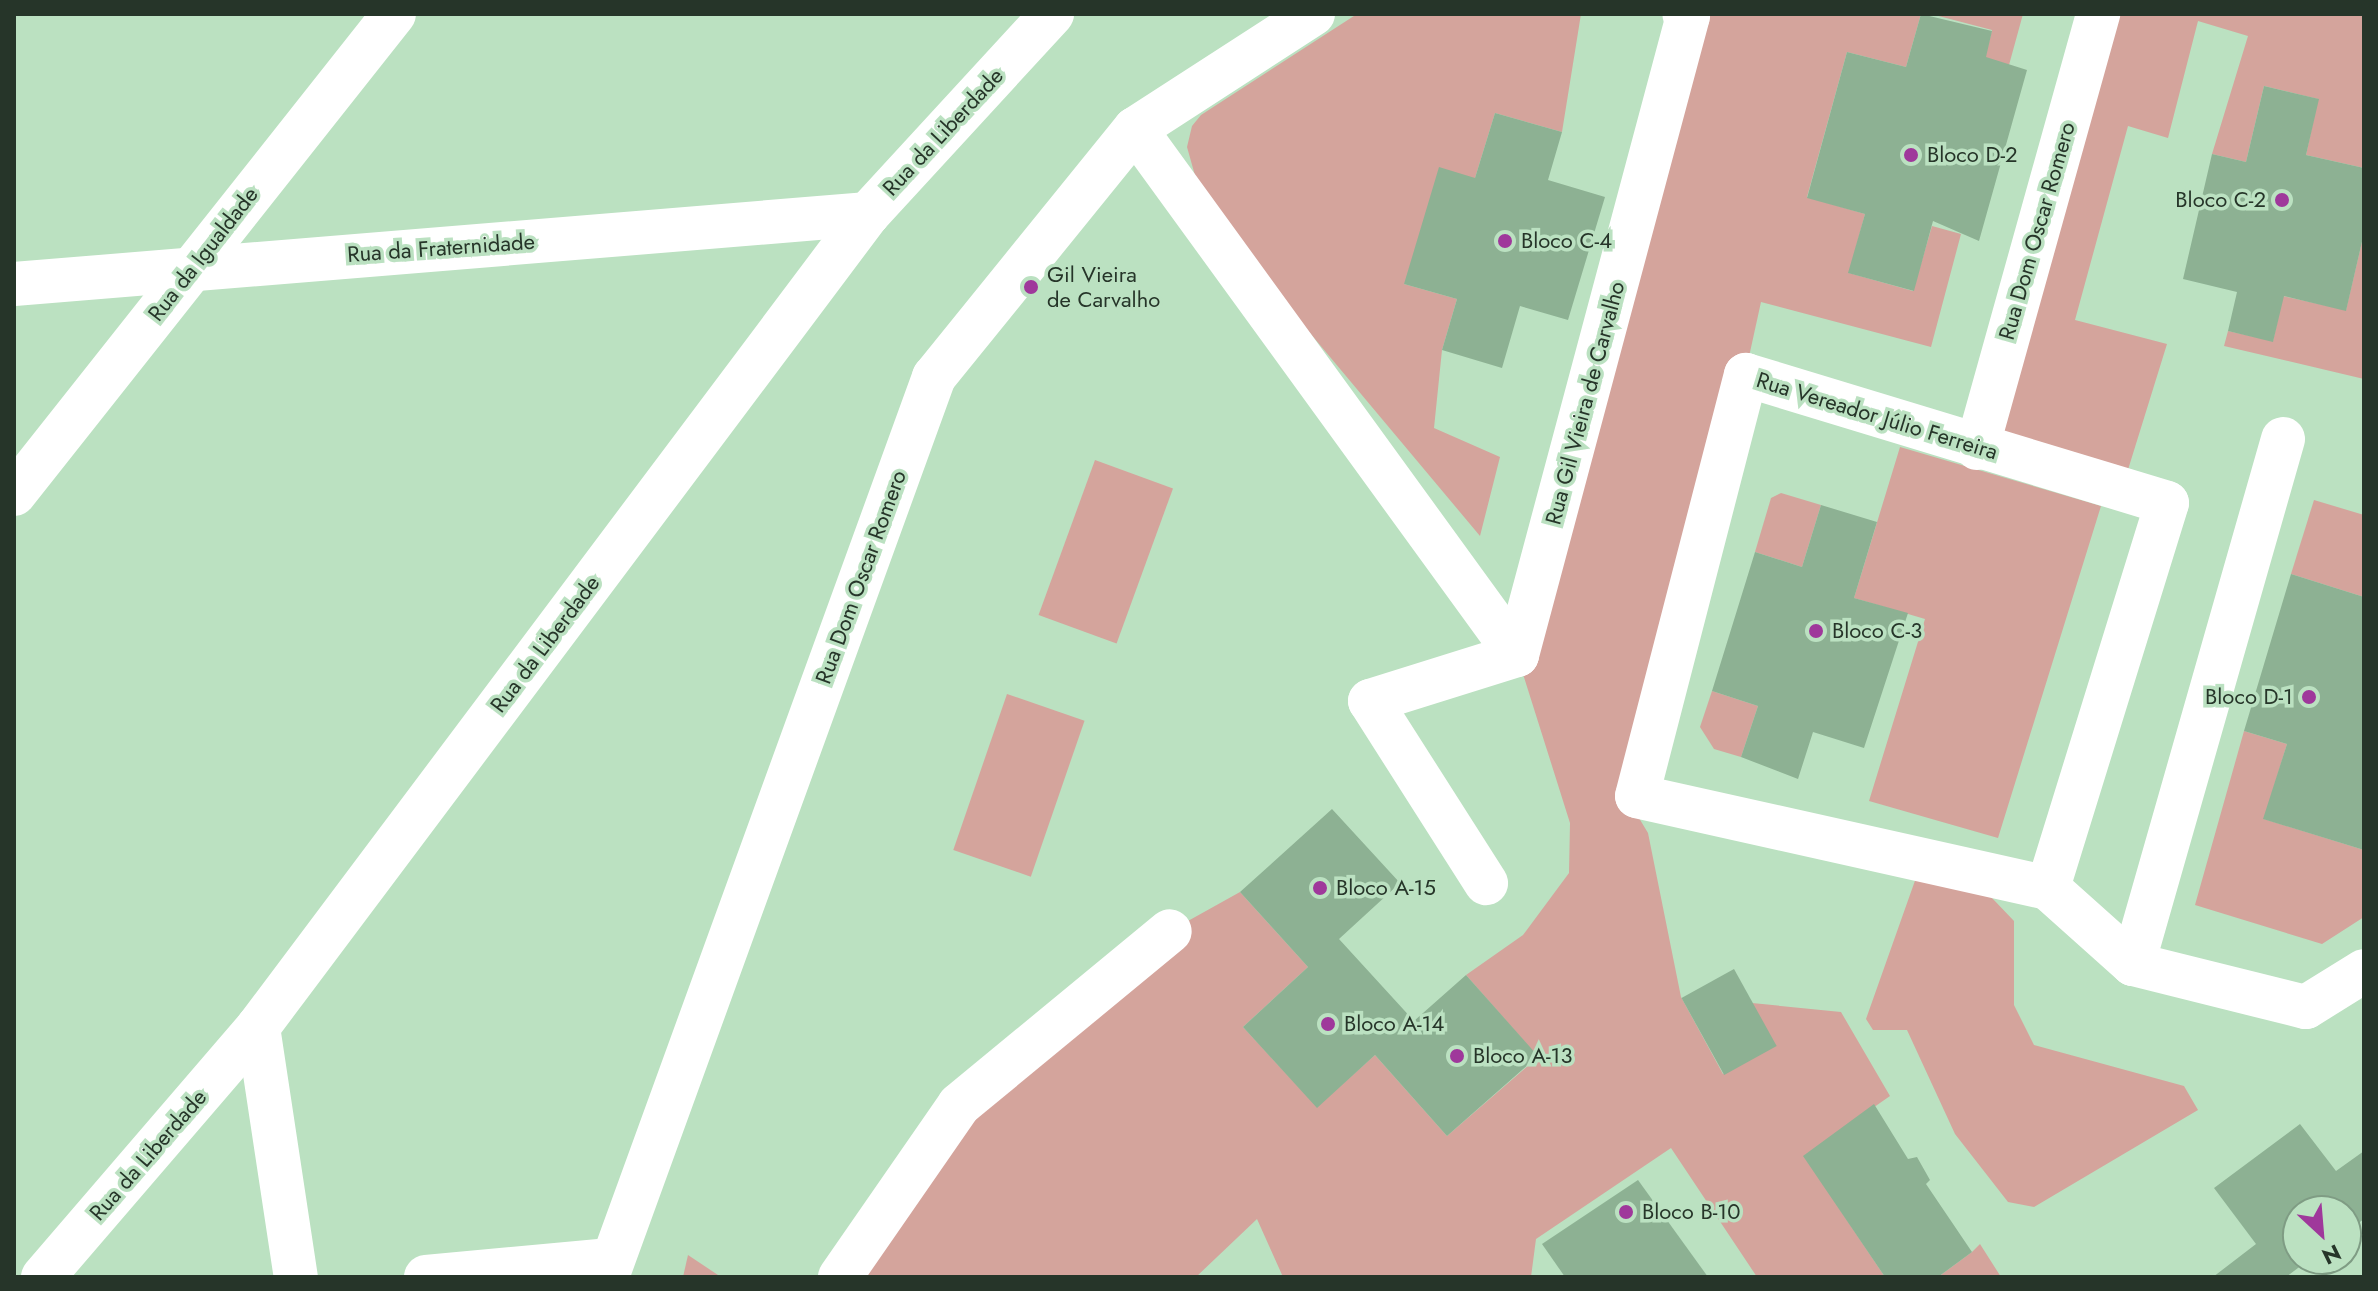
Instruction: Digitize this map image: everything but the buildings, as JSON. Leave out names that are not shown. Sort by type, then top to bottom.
[{"type":"street","name":"Rua da Igualdade","points":[[14,494],[394,14]]},
{"type":"street","name":"Rua da Liberdade","points":[[43,1277],[258,1027],[868,214],[1052,14]]},
{"type":"street","name":"Rua Dom Oscar Romero","points":[[609,1268],[934,377],[1135,129],[1313,14]]},
{"type":"street","name":"Rua Gil Vieira de Carvalho","points":[[1517,655],[1688,16],[1684,14]]},
{"type":"street","name":"Rua Dom Oscar Romero","points":[[1977,448],[2098,14]]},
{"type":"street","points":[[1135,129],[1517,655],[1370,701],[1486,883]]},
{"type":"street","name":"Rua da Fraternidade","points":[[14,284],[192,267],[868,214]]},
{"type":"street","name":"Rua Vereador Júlio Ferreira","points":[[2048,888],[2167,503],[1977,448],[1746,375],[1637,796],[2048,888],[2133,964],[2306,1007],[2364,971]]},
{"type":"street","points":[[2133,964],[2283,439]]},
{"type":"street","points":[[840,1277],[959,1105],[1170,931]]},
{"type":"street","points":[[258,1027],[296,1277]]},
{"type":"street","points":[[426,1277],[609,1268]]},
{"type":"shaded area","points":[[1357,14],[1581,14],[1562,132],[1495,113],[1475,178],[1404,284],[1457,299],[1442,350],[1434,428],[1500,457],[1480,536],[1289,308],[1196,179],[1187,147],[1192,126],[1201,115]]},
{"type":"shaded area","points":[[1689,14],[1921,14],[1906,67],[1847,52],[1807,197],[1865,214],[1849,273],[1913,291],[1932,226],[1961,234],[1931,347],[1761,302],[1745,375],[1627,798],[1648,833],[1681,997],[1723,1074],[1775,1046],[1752,1003],[1841,1012],[1890,1096],[1804,1156],[1885,1277],[1757,1277],[1671,1148],[1536,1239],[1531,1277],[1283,1277],[1257,1219],[1196,1277],[840,1277],[959,1105],[1170,931],[1240,892],[1308,967],[1243,1027],[1317,1107],[1375,1055],[1447,1136],[1538,1057],[1466,975],[1523,935],[1569,873],[1570,823],[1517,655]]},
{"type":"shaded area","points":[[1931,14],[2023,14],[2009,65],[1985,58],[1992,30]]},
{"type":"shaded area","points":[[2098,14],[2364,14],[2364,168],[2306,155],[2318,99],[2264,86],[2246,162],[2212,154],[2248,36],[2198,21],[2168,138],[2128,126],[2075,320],[2167,344],[2122,489],[1977,448]]},
{"type":"shaded area","points":[[2364,233],[2364,379],[2224,346],[2228,331],[2273,341],[2283,296],[2346,310]]},
{"type":"shaded area","points":[[1900,447],[2101,506],[1998,838],[1869,801],[1925,619],[1854,598]]},
{"type":"shaded area","points":[[1095,460],[1173,488],[1117,643],[1039,615]]},
{"type":"shaded area","points":[[1781,493],[1821,505],[1802,567],[1755,552],[1771,498]]},
{"type":"shaded area","points":[[2314,500],[2364,515],[2364,597],[2291,574]]},
{"type":"shaded area","points":[[1712,691],[1758,706],[1741,757],[1714,749],[1700,727]]},
{"type":"shaded area","points":[[1007,694],[1085,721],[1031,877],[953,850]]},
{"type":"shaded area","points":[[2244,731],[2287,744],[2264,819],[2364,850],[2364,917],[2322,944],[2195,905]]},
{"type":"shaded area","points":[[1917,875],[1971,876],[2014,921],[2014,1005],[2034,1045],[2184,1086],[2198,1110],[2034,1207],[2008,1202],[1955,1134],[1907,1030],[1873,1030],[1866,1019]]},
{"type":"shaded area","points":[[1980,1244],[2001,1277],[1938,1277],[1972,1252]]},
{"type":"shaded area","points":[[688,1255],[721,1277],[683,1277]]},
{"type":"place","name":"Bloco D-2","points":[[1911,155]]},
{"type":"place","name":"Bloco C-2","points":[[2282,200]]},
{"type":"place","name":"Bloco C-4","points":[[1505,241]]},
{"type":"place","name":"Gil Vieira de Carvalho","points":[[1031,287]]},
{"type":"place","name":"Bloco C-3","points":[[1816,631]]},
{"type":"place","name":"Bloco D-1","points":[[2309,697]]},
{"type":"place","name":"Bloco A-15","points":[[1320,888]]},
{"type":"place","name":"Bloco A-14","points":[[1328,1024]]},
{"type":"place","name":"Bloco A-13","points":[[1457,1056]]},
{"type":"place","name":"Bloco B-10","points":[[1626,1212]]}]
